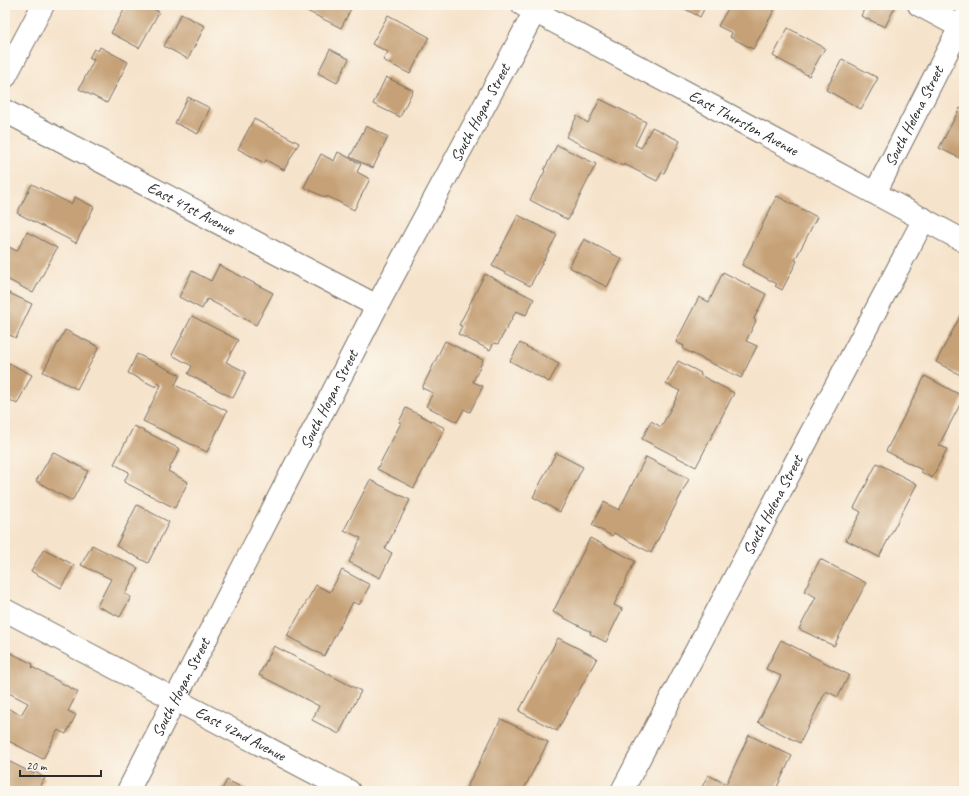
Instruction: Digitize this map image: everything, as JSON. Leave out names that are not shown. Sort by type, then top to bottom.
[{"type":"street","points":[[5,77],[43,5]]},
{"type":"street","points":[[919,5],[963,25]]},
{"type":"street","name":"East Thurston Avenue","points":[[529,8],[964,241]]},
{"type":"street","name":"South Hogan Street","points":[[128,791],[529,8]]},
{"type":"street","name":"South Helena Street","points":[[875,193],[963,25]]},
{"type":"street","name":"East 41st Avenue","points":[[5,111],[377,306]]},
{"type":"street","name":"South Helena Street","points":[[622,791],[924,219]]},
{"type":"street","name":"East 42nd Avenue","points":[[5,610],[349,791]]},
{"type":"building","points":[[127,5],[147,5],[159,12],[139,48],[111,33]]},
{"type":"building","points":[[308,5],[353,5],[341,28],[305,10]]},
{"type":"building","points":[[678,5],[706,5],[700,17]]},
{"type":"building","points":[[730,5],[777,5],[753,49],[730,37],[732,33],[718,26]]},
{"type":"building","points":[[866,5],[896,5],[885,27],[861,16]]},
{"type":"building","points":[[181,14],[205,26],[188,59],[164,46]]},
{"type":"building","points":[[388,15],[429,37],[410,74],[383,60],[388,52],[372,44]]},
{"type":"building","points":[[788,28],[825,48],[809,76],[773,56]]},
{"type":"building","points":[[100,47],[128,62],[107,103],[79,89],[94,60],[89,58],[94,49],[98,51]]},
{"type":"building","points":[[330,49],[349,59],[337,83],[318,73]]},
{"type":"building","points":[[842,59],[878,78],[861,109],[826,90]]},
{"type":"building","points":[[386,77],[413,90],[400,117],[373,104]]},
{"type":"building","points":[[188,97],[210,108],[198,134],[175,123]]},
{"type":"building","points":[[600,99],[646,122],[635,145],[641,148],[652,127],[680,141],[664,173],[662,172],[657,181],[624,164],[623,166],[566,137],[577,116],[588,123]]},
{"type":"building","points":[[960,108],[964,110],[964,160],[939,148]]},
{"type":"building","points":[[254,119],[299,143],[284,170],[266,160],[264,163],[238,149]]},
{"type":"building","points":[[366,126],[388,137],[373,168],[350,157]]},
{"type":"building","points":[[557,145],[596,164],[568,220],[530,200]]},
{"type":"building","points":[[338,152],[361,164],[357,172],[370,179],[354,210],[327,196],[326,198],[304,187],[321,154],[334,161]]},
{"type":"building","points":[[32,184],[71,204],[75,197],[94,207],[76,243],[17,213]]},
{"type":"building","points":[[777,196],[817,217],[795,260],[797,261],[782,290],[775,286],[777,284],[742,265]]},
{"type":"building","points":[[518,215],[557,235],[530,286],[492,266]]},
{"type":"building","points":[[27,232],[57,248],[33,293],[5,278],[5,245],[17,251]]},
{"type":"building","points":[[584,239],[622,259],[607,287],[569,267]]},
{"type":"building","points":[[219,265],[273,293],[256,325],[207,299],[202,309],[179,297],[192,271],[211,281]]},
{"type":"building","points":[[723,272],[766,294],[754,319],[756,321],[746,341],[757,346],[741,378],[683,349],[684,346],[676,342],[699,297],[709,302]]},
{"type":"building","points":[[485,274],[534,299],[526,315],[516,311],[498,344],[494,343],[490,350],[458,334],[462,326],[459,325]]},
{"type":"building","points":[[5,291],[32,304],[16,338],[5,333]]},
{"type":"building","points":[[964,309],[964,377],[936,362]]},
{"type":"building","points":[[192,316],[238,340],[226,362],[246,372],[233,398],[188,374],[192,366],[172,355]]},
{"type":"building","points":[[65,330],[99,347],[77,389],[43,372]]},
{"type":"building","points":[[445,341],[483,360],[473,382],[483,386],[470,412],[464,409],[457,422],[426,406],[433,393],[422,388]]},
{"type":"building","points":[[520,343],[559,364],[549,382],[510,361]]},
{"type":"building","points":[[137,354],[180,375],[175,385],[227,411],[207,452],[143,421],[161,385],[158,383],[156,387],[128,373]]},
{"type":"building","points":[[678,361],[701,373],[700,375],[734,393],[696,467],[642,439],[651,421],[661,427],[680,391],[666,384]]},
{"type":"building","points":[[7,362],[32,375],[17,404],[5,397],[5,367]]},
{"type":"building","points":[[925,376],[964,397],[939,445],[947,449],[932,478],[921,472],[922,470],[886,451]]},
{"type":"building","points":[[406,408],[445,428],[414,488],[377,469],[401,423],[399,422]]},
{"type":"building","points":[[5,422],[10,424],[5,433]]},
{"type":"building","points":[[134,426],[180,449],[168,471],[188,482],[175,508],[124,482],[129,472],[114,464]]},
{"type":"building","points":[[53,452],[88,471],[72,501],[36,481]]},
{"type":"building","points":[[556,453],[583,467],[560,512],[533,497]]},
{"type":"building","points":[[646,457],[689,479],[651,553],[614,533],[612,536],[592,525],[604,502],[619,510]]},
{"type":"building","points":[[877,463],[917,484],[879,557],[846,540],[861,512],[854,508]]},
{"type":"building","points":[[370,480],[410,500],[385,549],[392,553],[380,578],[349,562],[361,538],[344,530]]},
{"type":"building","points":[[137,505],[169,522],[148,563],[116,546]]},
{"type":"building","points":[[590,538],[635,561],[614,605],[622,609],[606,642],[590,634],[591,632],[553,612]]},
{"type":"building","points":[[92,545],[138,568],[125,594],[131,597],[120,617],[97,606],[111,579],[81,565]]},
{"type":"building","points":[[44,549],[74,565],[61,588],[31,571]]},
{"type":"building","points":[[820,559],[866,583],[834,646],[799,629],[816,597],[804,591]]},
{"type":"building","points":[[342,570],[370,585],[359,605],[353,602],[324,656],[287,636],[316,585],[330,592]]},
{"type":"building","points":[[558,638],[597,658],[557,731],[519,711]]},
{"type":"building","points":[[781,640],[849,675],[838,697],[826,691],[800,743],[758,722],[781,676],[766,669]]},
{"type":"building","points":[[274,646],[361,691],[339,734],[312,720],[319,706],[259,675]]},
{"type":"building","points":[[5,650],[33,664],[32,667],[78,692],[68,711],[76,715],[66,734],[58,730],[43,759],[5,739],[5,707],[21,715],[28,703],[5,691]]},
{"type":"building","points":[[501,719],[548,742],[523,791],[465,791]]},
{"type":"building","points":[[749,735],[792,756],[775,791],[700,791],[708,775],[726,784]]},
{"type":"building","points":[[6,760],[34,774],[35,772],[45,778],[38,791],[5,791]]},
{"type":"building","points":[[227,780],[249,791],[221,791]]},
{"type":"building","points":[[964,781],[964,791],[959,791]]}]
